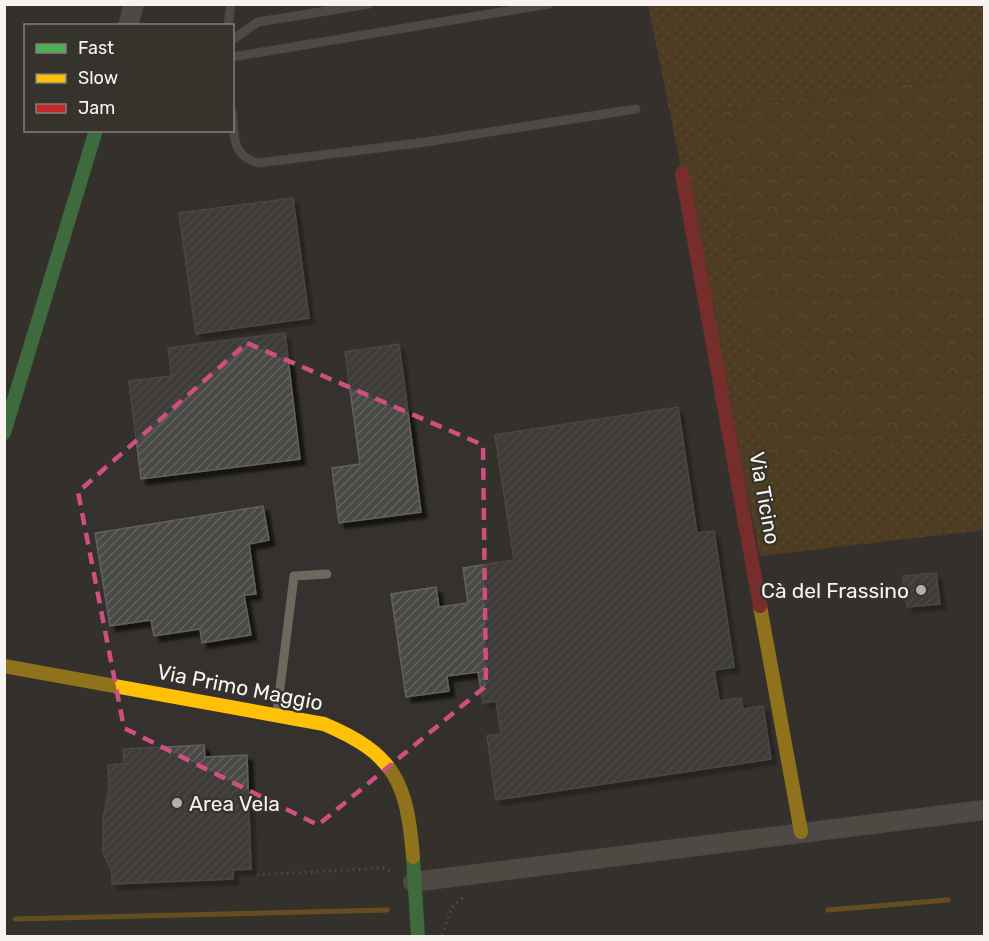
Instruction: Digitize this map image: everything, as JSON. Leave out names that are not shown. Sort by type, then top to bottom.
[{"type":"street","points":[[129,24],[134,4]]},
{"type":"street","points":[[4,433],[95,132]]},
{"type":"street","name":"Via Ticino","points":[[682,173],[801,832]]},
{"type":"street","name":"Via Primo Maggio","points":[[4,666],[324,724],[341,731],[370,749],[391,768],[406,800],[418,936]]},
{"type":"street","points":[[413,882],[984,810]]},
{"type":"lane","points":[[228,24],[231,4]]},
{"type":"lane","points":[[234,39],[258,22],[310,9],[369,4]]},
{"type":"lane","points":[[234,57],[549,4]]},
{"type":"lane","points":[[234,127],[237,150],[245,159],[258,163],[426,142],[636,109]]},
{"type":"lane","points":[[276,714],[294,576],[327,574]]},
{"type":"path","points":[[257,875],[384,868],[413,882]]},
{"type":"highlighted area","points":[[247,343],[483,445],[486,686],[318,825],[124,728],[78,492]]},
{"type":"green space","points":[[648,5],[984,5],[984,73],[711,111],[770,462],[984,429],[984,530],[760,556]]},
{"type":"green space","points":[[984,73],[984,429],[770,463],[711,111]]},
{"type":"building","points":[[293,198],[309,318],[196,334],[179,213]]},
{"type":"building","points":[[285,333],[300,459],[141,479],[129,381],[172,376],[168,348]]},
{"type":"building","points":[[399,344],[421,512],[339,523],[332,468],[360,464],[345,352]]},
{"type":"building","points":[[678,407],[697,533],[714,531],[734,667],[714,670],[719,701],[741,698],[743,709],[763,706],[771,759],[496,800],[487,736],[501,734],[496,701],[483,703],[478,672],[447,676],[449,691],[406,697],[391,594],[436,587],[439,607],[468,603],[463,568],[514,560],[495,435]]},
{"type":"building","points":[[263,506],[269,540],[249,544],[256,594],[244,595],[251,635],[202,643],[200,629],[154,636],[151,620],[110,626],[95,533]]},
{"type":"building","name":"Cà del Frassino","points":[[936,573],[940,604],[907,607],[903,576]]},
{"type":"building","name":"Area Vela","points":[[204,745],[205,757],[247,755],[251,869],[233,870],[233,879],[112,884],[112,872],[103,852],[103,818],[109,789],[108,765],[124,764],[123,749]]},
{"type":"waterway","points":[[828,910],[948,900]]},
{"type":"waterway","points":[[15,919],[387,910]]},
{"type":"traffic: fast","points":[[4,433],[95,132]]},
{"type":"traffic: fast","points":[[413,857],[418,936]]},
{"type":"traffic: slow","points":[[760,606],[801,832]]},
{"type":"traffic: slow","points":[[4,666],[324,724],[348,735],[382,759],[393,774],[407,809],[413,857]]},
{"type":"traffic: jam","points":[[682,173],[760,606]]},
{"type":"place","name":"Cà del Frassino","points":[[921,590]]},
{"type":"place","name":"Area Vela","points":[[177,803]]}]
